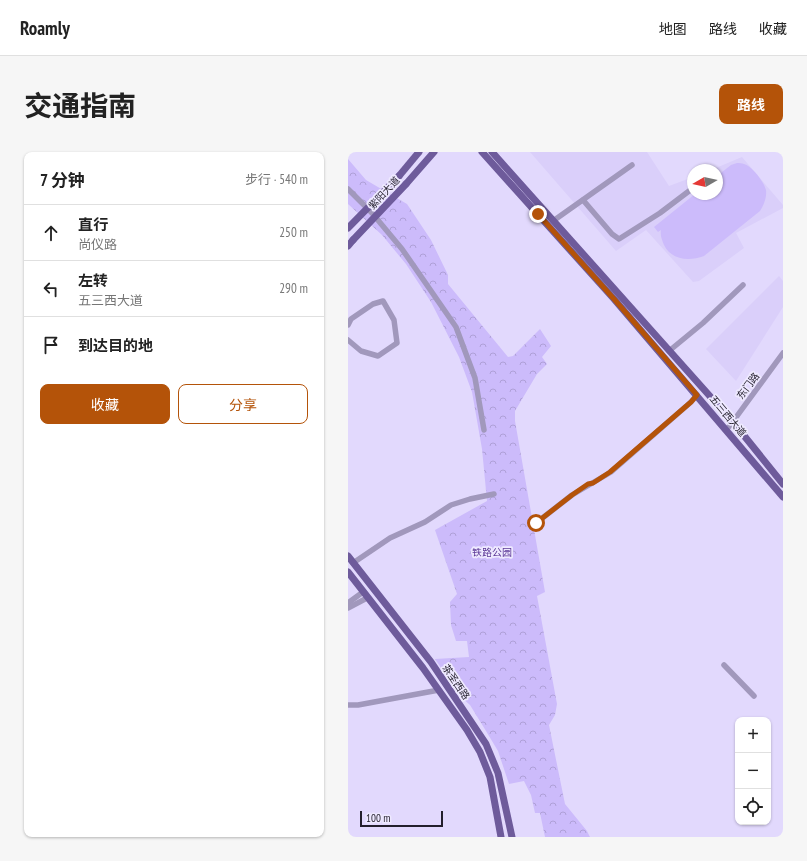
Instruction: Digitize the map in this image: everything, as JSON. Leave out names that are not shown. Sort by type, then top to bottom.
[{"type":"main road","name":"紫阳大道","points":[[348,228],[399,176],[419,152]]},
{"type":"main road","name":"紫阳大道","points":[[348,246],[434,152]]},
{"type":"main road","name":"五三西大道","points":[[482,152],[609,293],[783,497]]},
{"type":"main road","name":"五三西大道","points":[[492,152],[733,422],[783,484]]},
{"type":"main road","name":"茶圣西路","points":[[348,556],[431,662],[486,744],[498,773],[512,837]]},
{"type":"main road","name":"茶圣西路","points":[[348,572],[423,668],[467,730],[480,752],[490,777],[501,837]]},
{"type":"street","points":[[553,221],[632,165]]},
{"type":"street","points":[[348,189],[372,213],[402,249],[456,327],[475,378],[484,430]]},
{"type":"street","points":[[583,200],[612,234],[619,239],[660,214],[687,193]]},
{"type":"street","points":[[669,350],[703,323],[742,285]]},
{"type":"street","points":[[348,325],[352,319],[373,304],[383,301],[394,320],[397,343],[378,356],[362,351],[348,340]]},
{"type":"street","name":"东门路","points":[[726,430],[783,353]]},
{"type":"street","points":[[536,523],[572,495],[610,472],[691,402],[697,395]]},
{"type":"street","points":[[353,563],[390,538],[425,522],[451,505],[494,494]]},
{"type":"street","points":[[348,603],[365,595]]},
{"type":"street","points":[[348,608],[365,595]]},
{"type":"street","points":[[724,664],[754,696]]},
{"type":"street","points":[[348,705],[358,705],[439,690]]},
{"type":"shaded area","points":[[530,152],[647,152],[669,186],[687,179],[687,200],[723,200],[723,165],[742,157],[783,205],[783,208],[736,233],[744,248],[699,281],[693,282],[646,230],[616,251]]},
{"type":"shaded area","points":[[779,276],[783,281],[783,307],[736,381],[706,349]]},
{"type":"green space","name":"铁路公园","points":[[348,159],[366,180],[407,204],[431,240],[448,275],[448,284],[508,357],[513,356],[540,329],[551,346],[542,357],[547,364],[537,374],[515,411],[515,421],[545,592],[537,596],[557,704],[555,715],[549,725],[565,804],[587,831],[590,837],[545,837],[540,813],[535,813],[531,795],[524,781],[509,784],[498,751],[470,705],[460,696],[435,659],[469,657],[467,641],[456,641],[451,625],[450,602],[457,594],[435,530],[487,501],[482,449],[472,392],[459,357],[431,302],[406,264],[382,235],[348,204]]},
{"type":"green space","points":[[737,163],[747,165],[763,183],[766,190],[766,198],[760,211],[704,256],[693,259],[676,257],[667,250],[664,245],[661,230],[658,232],[654,227],[688,200],[723,200],[723,171],[731,165]]},
{"type":"route","points":[[536,523],[572,495],[610,472],[691,402],[697,395],[538,214]]}]
